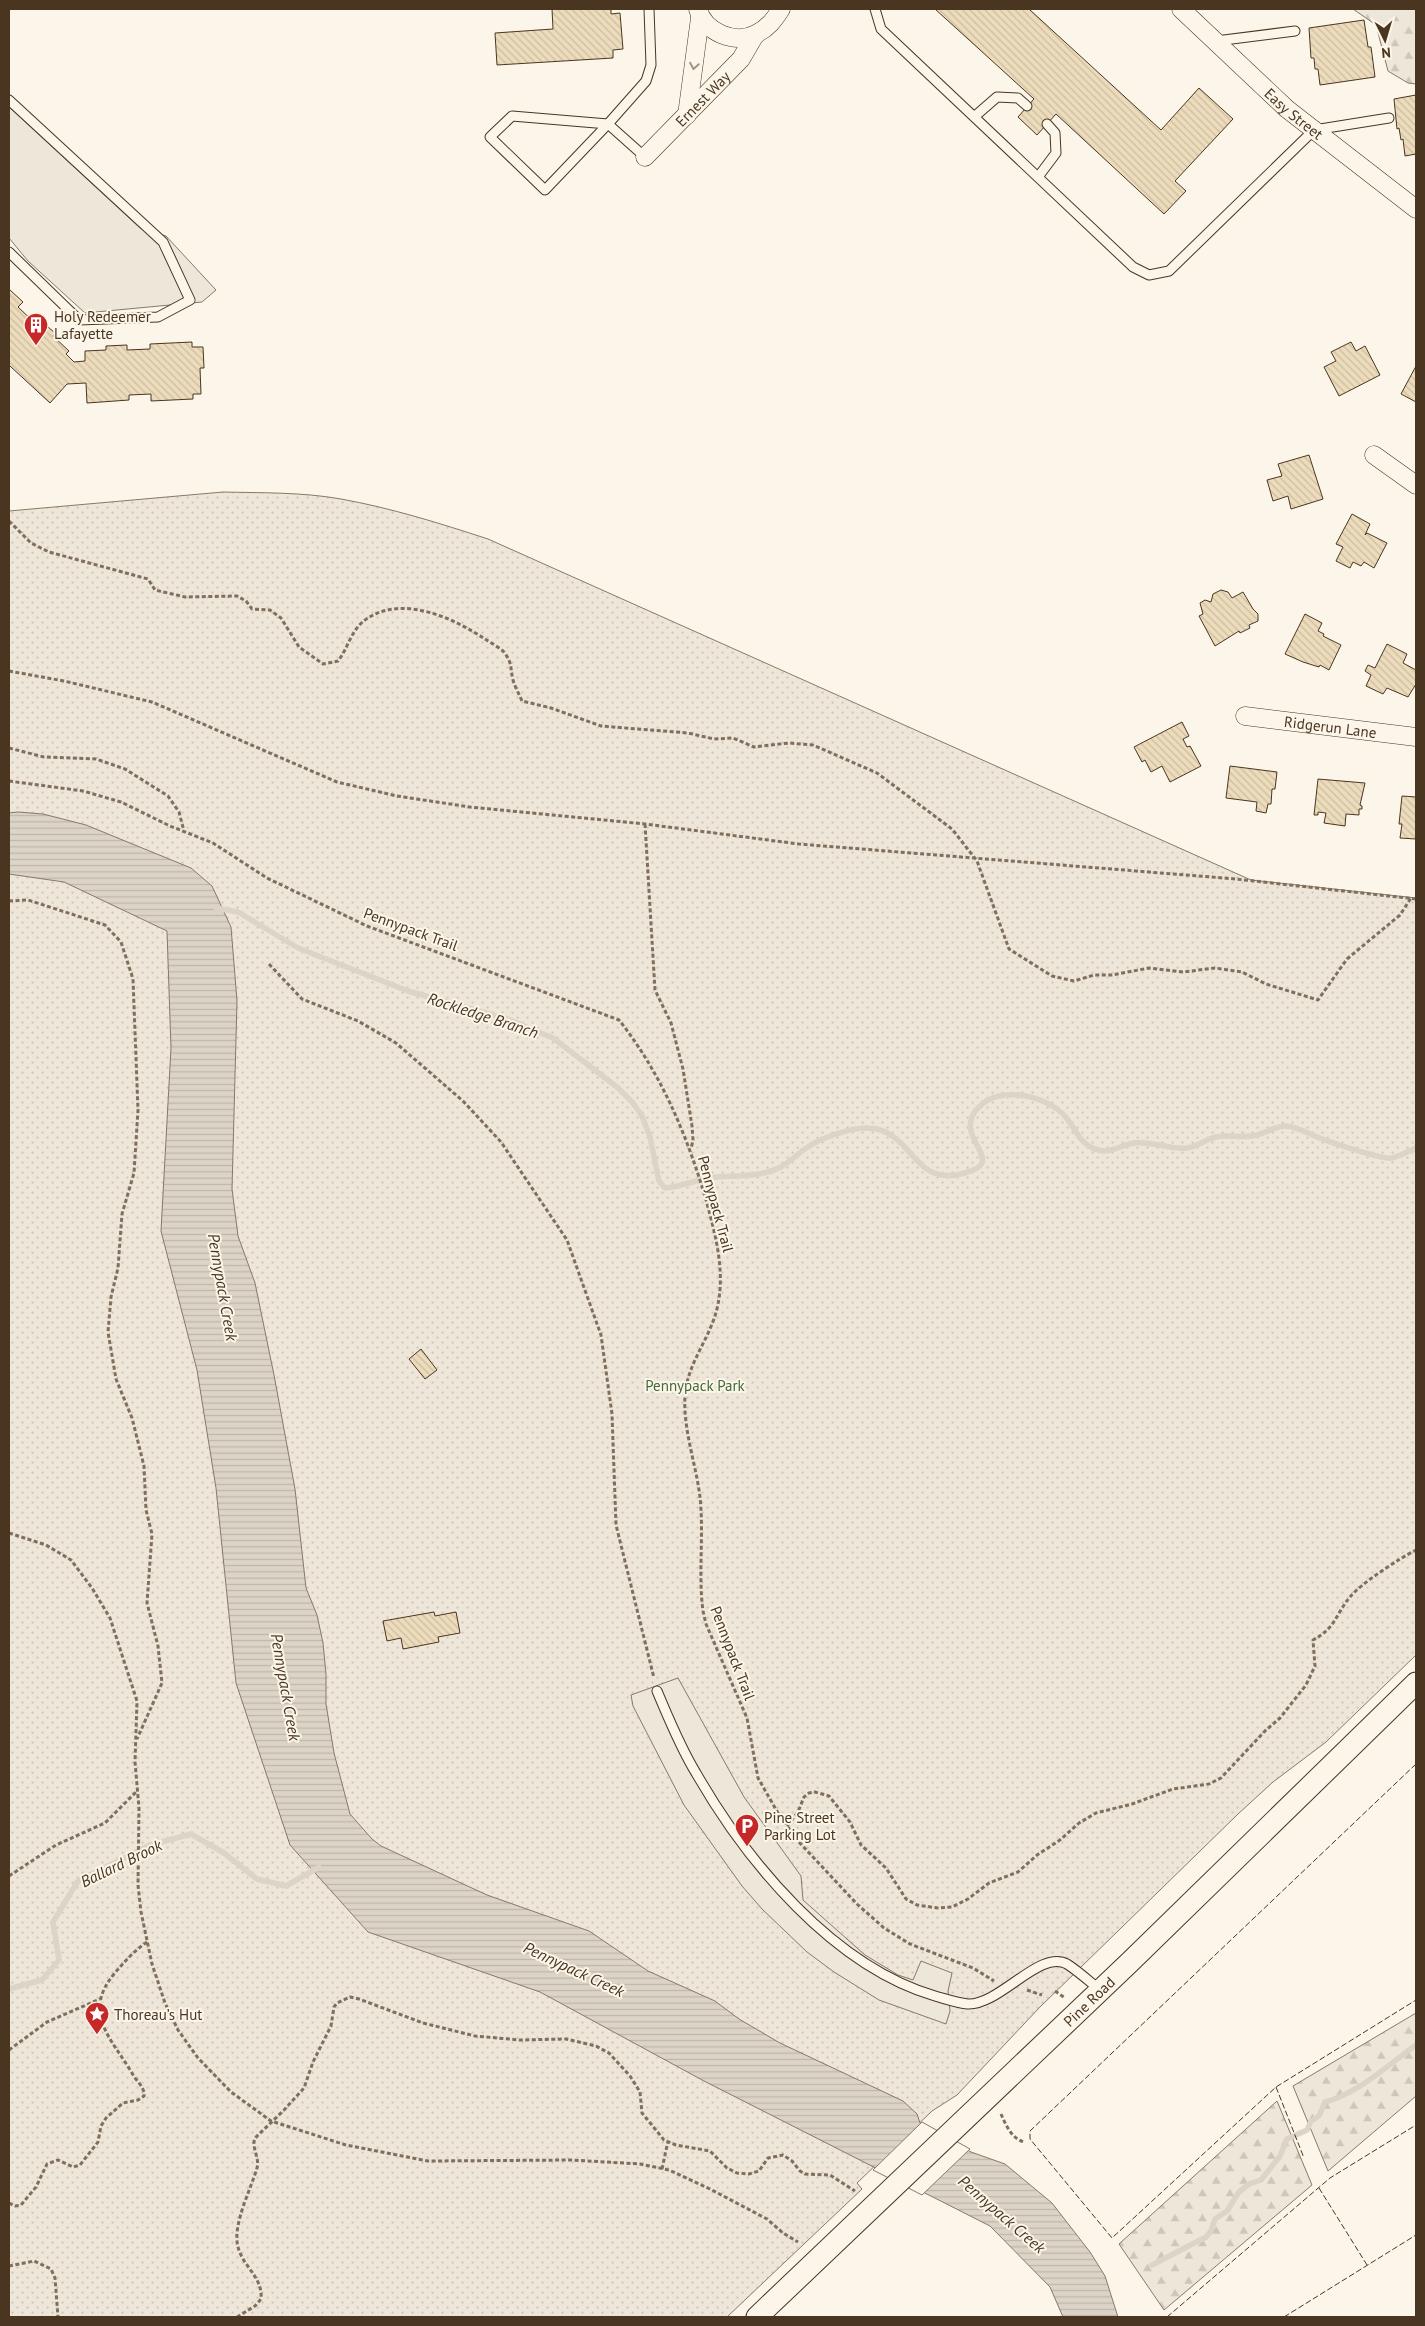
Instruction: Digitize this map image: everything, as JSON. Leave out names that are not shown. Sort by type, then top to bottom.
[{"type":"street","points":[[699,13],[715,32],[735,38],[755,35],[771,24],[781,9]]},
{"type":"street","name":"Easy Street","points":[[1181,9],[1287,109],[1412,202]]},
{"type":"street","points":[[687,115],[699,13]]},
{"type":"street","name":"Ernest Way","points":[[645,157],[741,59],[755,35]]},
{"type":"street","points":[[1374,454],[1416,485]]},
{"type":"street","name":"Ridgerun Lane","points":[[1246,716],[1416,737]]},
{"type":"street","name":"Pine Road","points":[[757,2317],[1100,1990],[1416,1683]]},
{"type":"lane","points":[[645,157],[608,124],[512,116],[490,137],[545,190],[608,124],[646,81],[651,65],[649,9]]},
{"type":"lane","points":[[875,9],[881,30],[1133,268],[1149,275],[1169,271],[1314,130],[1388,118]]},
{"type":"lane","points":[[1215,41],[1295,30]]},
{"type":"lane","points":[[974,117],[997,97],[1018,98],[1027,106]]},
{"type":"lane","points":[[9,100],[163,242],[190,300],[158,317],[79,320],[9,252]]},
{"type":"lane","points":[[1038,177],[1056,153],[1055,133],[1047,124]]},
{"type":"lane","points":[[657,1691],[684,1752],[724,1818],[760,1867],[827,1934],[865,1963],[899,1983],[954,2002],[989,2000],[1031,1971],[1045,1964],[1060,1962],[1066,1963],[1100,1990]]},
{"type":"path","points":[[9,521],[31,543],[49,552],[148,579],[155,590],[185,597],[237,596],[246,601],[252,609],[270,610],[281,618],[299,648],[323,664],[338,661],[348,640],[366,619],[381,611],[409,609],[436,615],[471,629],[503,651],[513,667],[513,678],[522,701],[551,708],[601,726],[688,733],[714,740],[733,738],[754,747],[789,743],[813,745],[877,773],[896,784],[952,829],[975,858],[1009,949],[1039,970],[1052,976],[1074,981],[1094,975],[1112,976],[1149,968],[1182,972],[1215,968],[1242,972],[1266,984],[1318,1000],[1347,959],[1400,915],[1411,898]]},
{"type":"path","points":[[9,671],[152,702],[337,782],[397,796],[479,808],[645,824],[799,844],[1236,879],[1416,899]]},
{"type":"path","points":[[9,748],[44,757],[96,760],[124,769],[168,796],[179,812],[184,831]]},
{"type":"path","name":"Pennypack Trail","points":[[9,781],[83,791],[120,802],[213,843],[267,878],[367,926],[619,1020],[639,1047],[673,1107],[696,1166],[711,1218],[719,1256],[718,1303],[713,1321],[689,1372],[685,1398],[700,1498],[702,1601],[706,1624],[747,1718],[758,1778],[787,1826],[806,1850],[884,1928],[917,1947],[1010,1986]]},
{"type":"path","points":[[645,824],[655,990],[671,1023],[683,1069],[692,1126],[693,1140],[690,1151]]},
{"type":"path","points":[[9,901],[28,900],[105,925],[121,942],[133,979],[138,1110],[134,1173],[122,1214],[118,1268],[111,1297],[108,1332],[116,1379],[132,1418],[144,1466],[146,1510],[152,1534],[147,1603],[158,1646],[162,1683],[137,1739]]},
{"type":"path","points":[[269,964],[302,999],[358,1021],[396,1044],[463,1101],[501,1142],[567,1240],[601,1335],[612,1414],[616,1524],[657,1691]]},
{"type":"path","points":[[9,1532],[46,1545],[71,1560],[92,1588],[110,1618],[137,1701],[135,1762],[139,1808],[138,1885],[141,1912],[148,1942],[165,2003],[186,2042],[231,2092],[271,2120],[346,2145],[428,2161],[572,2160],[640,2164],[662,2169],[710,2189],[767,2219],[782,2233],[798,2242]]},
{"type":"path","points":[[787,1826],[798,1812],[804,1797],[809,1793],[815,1792],[829,1796],[850,1822],[861,1845],[886,1868],[906,1899],[917,1905],[938,1908],[952,1907],[960,1904],[990,1883],[1018,1872],[1079,1823],[1096,1814],[1132,1804],[1173,1789],[1209,1784],[1228,1773],[1265,1731],[1292,1705],[1306,1685],[1315,1666],[1313,1640],[1328,1632],[1350,1596],[1416,1550]]},
{"type":"path","points":[[9,1876],[56,1845],[105,1823],[138,1790]]},
{"type":"path","points":[[9,2203],[15,2206],[21,2205],[36,2187],[47,2164],[58,2160],[72,2166],[80,2165],[98,2142],[101,2126],[106,2118],[123,2103],[138,2100],[144,2096],[143,2088],[132,2075],[102,2025],[99,2013],[102,1989],[124,1962],[148,1942]]},
{"type":"path","points":[[237,2317],[255,2306],[261,2299],[260,2284],[240,2252],[237,2238],[258,2162],[253,2144],[254,2138],[304,2088],[313,2062],[331,2026],[334,2008],[342,1999],[350,1997],[423,2023],[475,2036],[520,2040],[566,2039],[596,2046],[609,2053],[630,2076],[640,2092],[642,2113],[658,2134],[668,2142],[710,2151],[727,2168],[737,2173],[754,2173],[762,2168],[768,2158],[783,2155],[792,2160],[800,2171],[805,2174],[830,2175],[855,2191]]},
{"type":"path","points":[[9,2050],[47,2022],[100,1999]]},
{"type":"path","points":[[1001,2114],[1016,2139],[1024,2142]]},
{"type":"path","points":[[662,2169],[668,2142]]},
{"type":"path","points":[[9,2266],[34,2261],[51,2269],[55,2278],[58,2317]]},
{"type":"green space","points":[[1353,9],[1416,9],[1416,84],[1408,83],[1388,71],[1376,25]]},
{"type":"green space","name":"Pennypack Park","points":[[223,492],[297,494],[341,499],[415,516],[488,539],[1251,880],[1416,898],[1416,1655],[1326,1742],[1273,1782],[1238,1814],[1040,2007],[957,2095],[932,2111],[857,2183],[862,2189],[727,2317],[9,2317],[9,511]]},
{"type":"green space","points":[[1416,2013],[1416,2096],[1328,2171],[1293,2086]]},
{"type":"green space","points":[[1277,2101],[1312,2185],[1164,2310],[1119,2244]]},
{"type":"shaded area","points":[[9,107],[140,228],[166,236],[216,290],[202,302],[85,313],[28,261],[9,238]]},
{"type":"shaded area","name":"Pine Street Parking Lot","points":[[678,1678],[744,1797],[801,1876],[803,1900],[865,1955],[898,1975],[913,1980],[921,1961],[952,1973],[948,1991],[950,2011],[946,2024],[879,2000],[834,1972],[807,1952],[762,1909],[742,1886],[684,1805],[633,1706],[631,1695]]},
{"type":"water","name":"Pennypack Creek","points":[[9,813],[43,814],[86,825],[191,868],[212,886],[231,927],[237,1001],[232,1189],[238,1236],[255,1283],[274,1375],[295,1489],[306,1588],[317,1615],[323,1643],[326,1704],[334,1753],[350,1814],[372,1839],[381,1846],[487,1895],[589,1931],[648,1971],[715,2001],[739,2019],[780,2043],[903,2101],[917,2114],[920,2123],[971,2152],[1005,2164],[1052,2203],[1090,2252],[1105,2276],[1118,2317],[1063,2317],[1050,2287],[990,2226],[704,2081],[540,1992],[368,1932],[290,1845],[236,1683],[216,1488],[197,1370],[161,1231],[171,1048],[167,931],[64,882],[9,874]]},
{"type":"pier","points":[[922,2122],[970,2149],[922,2195],[873,2170]]},
{"type":"building","points":[[552,9],[611,9],[611,14],[620,13],[623,49],[613,50],[613,58],[497,65],[495,33],[553,29]]},
{"type":"building","points":[[935,9],[1029,9],[1161,130],[1199,88],[1233,119],[1175,181],[1186,191],[1164,214],[1056,114],[1037,135],[1018,117],[1034,99]]},
{"type":"building","points":[[1364,20],[1368,47],[1371,47],[1375,77],[1320,85],[1318,69],[1315,69],[1314,58],[1311,58],[1309,28]]},
{"type":"building","points":[[1416,95],[1416,154],[1405,156],[1403,139],[1401,140],[1399,128],[1397,129],[1394,99]]},
{"type":"building","name":"Holy Redeemer Lafayette","points":[[9,289],[23,302],[18,307],[36,324],[40,320],[55,333],[53,336],[69,351],[66,354],[74,362],[85,361],[85,351],[106,350],[106,346],[127,345],[127,350],[150,349],[150,344],[192,342],[192,347],[203,347],[204,368],[200,368],[201,394],[193,394],[193,399],[151,401],[151,394],[129,395],[129,400],[87,403],[86,383],[67,384],[50,403],[9,367]]},
{"type":"building","points":[[1351,342],[1356,351],[1365,346],[1380,375],[1339,396],[1324,367],[1336,361],[1331,352]]},
{"type":"building","points":[[1416,366],[1416,402],[1401,394]]},
{"type":"building","points":[[1309,455],[1323,499],[1291,509],[1288,496],[1273,501],[1267,480],[1282,476],[1278,464]]},
{"type":"building","points":[[1352,514],[1370,524],[1365,535],[1367,533],[1387,543],[1374,568],[1364,562],[1361,566],[1353,562],[1350,568],[1336,561],[1343,547],[1336,544]]},
{"type":"building","points":[[1221,590],[1228,592],[1232,598],[1243,592],[1258,614],[1258,621],[1249,625],[1250,628],[1240,633],[1239,631],[1215,646],[1199,616],[1203,614],[1200,603],[1205,600],[1211,602],[1213,594]]},
{"type":"building","points":[[1305,614],[1322,623],[1318,631],[1324,634],[1323,636],[1341,645],[1329,670],[1320,665],[1319,667],[1303,662],[1285,654]]},
{"type":"building","points":[[1387,644],[1407,654],[1403,663],[1416,670],[1416,684],[1408,697],[1387,688],[1383,694],[1366,686],[1371,675],[1365,671],[1368,665],[1375,668]]},
{"type":"building","points":[[1182,722],[1189,736],[1183,739],[1187,747],[1190,746],[1201,766],[1170,782],[1162,766],[1151,772],[1145,760],[1142,762],[1134,747]]},
{"type":"building","points":[[1230,766],[1277,772],[1275,789],[1272,789],[1271,804],[1268,804],[1266,813],[1256,811],[1257,802],[1226,798]]},
{"type":"building","points":[[1318,779],[1365,783],[1360,805],[1362,809],[1359,809],[1359,815],[1346,814],[1345,826],[1324,823],[1326,813],[1318,812],[1318,815],[1314,815]]},
{"type":"building","points":[[1402,796],[1416,797],[1416,839],[1400,838],[1402,824],[1399,824]]},
{"type":"building","points":[[421,1349],[437,1370],[425,1379],[409,1359]]},
{"type":"building","points":[[434,1612],[435,1616],[456,1612],[460,1633],[438,1637],[439,1642],[403,1649],[401,1638],[387,1641],[383,1621]]},
{"type":"waterway","name":"Rockledge Branch","points":[[216,908],[238,912],[298,948],[408,991],[507,1019],[553,1038],[617,1087],[633,1103],[642,1116],[650,1137],[659,1181],[665,1188],[708,1178],[753,1175],[771,1171],[783,1166],[804,1149],[820,1140],[860,1128],[882,1131],[894,1137],[922,1166],[933,1173],[947,1176],[965,1173],[974,1170],[982,1163],[981,1154],[971,1129],[973,1115],[983,1103],[997,1096],[1005,1095],[1031,1097],[1056,1108],[1068,1120],[1086,1144],[1100,1151],[1134,1143],[1187,1148],[1216,1137],[1252,1136],[1277,1127],[1286,1126],[1297,1128],[1354,1150],[1387,1158],[1395,1157],[1416,1148]]},
{"type":"waterway","name":"Ballard Brook","points":[[9,1989],[42,1980],[59,1960],[53,1922],[78,1881],[150,1845],[191,1834],[224,1853],[257,1879],[286,1886],[319,1867]]},
{"type":"waterway","points":[[1152,2265],[1206,2237],[1211,2231],[1215,2219],[1227,2211],[1239,2192],[1249,2184],[1261,2180],[1280,2156],[1287,2139],[1307,2130],[1311,2121],[1319,2116],[1325,2102],[1350,2092],[1416,2045]]},
{"type":"fence","points":[[1416,1764],[1030,2131],[1030,2139],[1112,2238],[1276,2087],[1416,2000]]},
{"type":"fence","points":[[1276,2087],[1304,2158]]},
{"type":"fence","points":[[1167,2317],[1330,2178],[1416,2125]]},
{"type":"fence","points":[[1319,2188],[1367,2265]]},
{"type":"fence","points":[[1284,2317],[1416,2235]]},
{"type":"place","name":"Holy Redeemer Lafayette","points":[[36,346]]},
{"type":"place","name":"Pine Street Parking Lot","points":[[747,1847]]},
{"type":"place","name":"Thoreau’s Hut","points":[[97,2035]]}]
